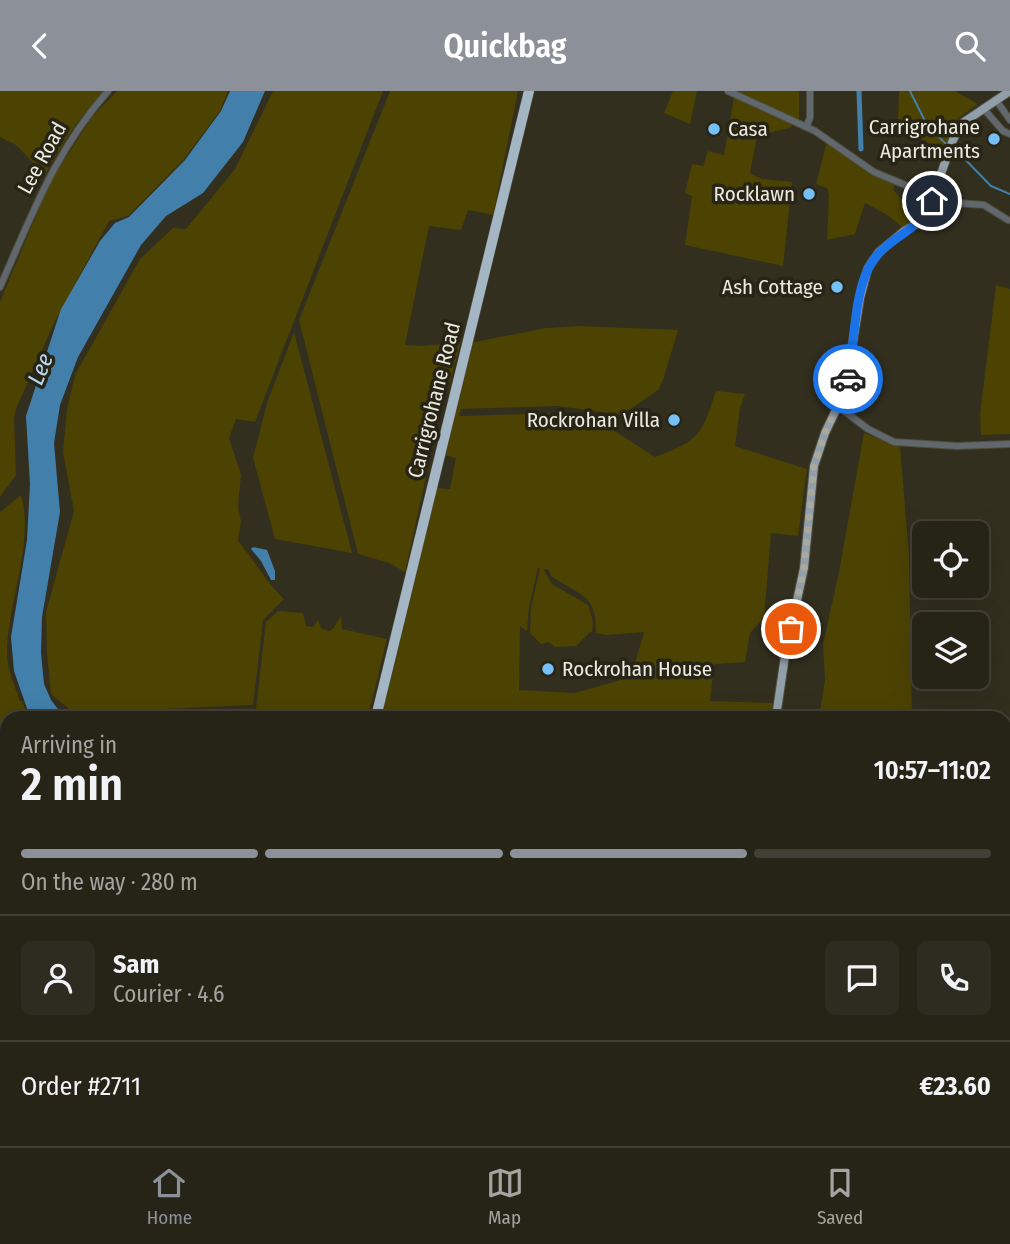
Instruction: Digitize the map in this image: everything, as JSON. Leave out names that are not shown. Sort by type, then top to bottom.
[{"type":"highway","name":"Carrigrohane Road","points":[[377,711],[529,91]]},
{"type":"main road","points":[[777,711],[785,656],[804,568],[814,466],[825,433],[845,391],[860,299],[868,268],[879,252],[921,221],[933,199],[961,124],[1010,91]]},
{"type":"street","name":"Lee Road","points":[[0,287],[48,178],[68,142],[108,91]]},
{"type":"street","points":[[728,91],[806,127],[874,171],[933,199],[984,205],[1008,220]]},
{"type":"street","points":[[806,127],[810,118],[810,91]]},
{"type":"street","points":[[996,100],[1010,120]]},
{"type":"street","points":[[983,108],[1003,131],[1010,134]]},
{"type":"street","points":[[993,121],[1004,112]]},
{"type":"street","points":[[839,407],[868,429],[894,442],[957,446],[1010,444]]},
{"type":"shaded area","points":[[0,91],[104,91],[72,131],[45,175],[16,145],[0,137]]},
{"type":"shaded area","points":[[117,91],[228,91],[220,111],[184,159],[128,216],[109,221],[53,325],[16,409],[16,475],[0,497],[0,302],[50,182],[92,117]]},
{"type":"shaded area","points":[[273,91],[383,91],[255,422],[236,419],[229,438],[241,475],[238,506],[241,522],[238,541],[284,599],[263,620],[253,705],[72,711],[51,694],[46,612],[74,511],[63,452],[67,409],[75,375],[140,259],[173,228],[186,229],[235,169]]},
{"type":"shaded area","points":[[390,91],[518,91],[493,215],[468,210],[461,230],[429,226],[405,345],[461,342],[437,427],[405,572],[389,563],[358,554],[299,320]]},
{"type":"shaded area","points":[[673,91],[697,91],[690,124],[664,113]]},
{"type":"shaded area","points":[[733,91],[799,91],[799,120]]},
{"type":"shaded area","points":[[899,91],[955,91],[978,104],[956,120],[944,154],[907,129],[898,119]]},
{"type":"shaded area","points":[[734,97],[791,122],[792,127],[757,136],[750,173],[762,179],[792,182],[783,266],[685,245],[692,196],[685,193],[692,164],[703,166],[708,151],[724,155]]},
{"type":"shaded area","points":[[827,141],[870,173],[895,185],[893,189],[901,199],[918,208],[923,199],[928,201],[922,214],[903,228],[889,216],[865,203],[855,234],[827,240],[829,195],[827,188],[816,184]]},
{"type":"shaded area","points":[[996,285],[1010,289],[1010,434],[981,435],[980,414]]},
{"type":"shaded area","points":[[580,326],[678,330],[658,390],[622,415],[558,406],[461,409],[459,416],[562,413],[590,415],[655,457],[681,446],[697,434],[716,391],[745,394],[740,408],[735,446],[807,469],[798,536],[771,533],[764,618],[750,633],[745,662],[714,664],[710,701],[774,703],[773,711],[381,711],[435,488],[450,489],[456,458],[444,455],[470,343],[546,328]],"holes":[[[540,568],[531,608],[530,633],[541,644],[549,642],[555,647],[576,646],[592,632],[593,621],[588,605],[552,584],[543,569],[549,570],[551,576],[589,602],[593,610],[596,633],[606,635],[644,632],[631,677],[575,693],[519,690],[520,626],[527,631],[529,607]]]},
{"type":"shaded area","points":[[294,332],[352,553],[275,539],[253,458],[267,403]]},
{"type":"shaded area","points":[[864,433],[900,447],[909,555],[912,711],[820,711],[825,680],[823,644]]},
{"type":"shaded area","points":[[21,495],[25,531],[7,653],[8,665],[20,701],[26,711],[0,711],[0,512]]},
{"type":"shaded area","points":[[278,611],[303,613],[306,626],[313,627],[318,620],[321,628],[329,631],[341,616],[342,629],[387,639],[369,711],[256,711],[266,622]]},
{"type":"water","points":[[230,91],[265,91],[243,142],[203,193],[166,216],[141,245],[78,357],[60,405],[54,443],[60,512],[42,617],[41,653],[44,684],[59,711],[28,711],[14,671],[11,637],[27,540],[30,484],[26,416],[61,309],[100,241],[115,223],[129,217],[185,160],[221,111]]},
{"type":"water","points":[[253,547],[267,550],[275,571],[275,580],[271,580],[251,549]]},
{"type":"waterway","points":[[859,91],[861,149]]},
{"type":"waterway","points":[[910,91],[927,125],[946,144]]},
{"type":"waterway","points":[[954,148],[991,186],[1010,194]]},
{"type":"way so far","points":[[791,629],[804,568],[808,502],[814,466],[848,379]]},
{"type":"place","name":"Casa","points":[[714,129]]},
{"type":"place","name":"Carrigrohane Apartments","points":[[994,139]]},
{"type":"place","name":"Rocklawn","points":[[809,194]]},
{"type":"place","name":"Ash Cottage","points":[[837,287]]},
{"type":"place","name":"Rockrohan Villa","points":[[674,420]]},
{"type":"place","name":"Rockrohan House","points":[[548,669]]},
{"type":"route","points":[[848,379],[860,299],[868,268],[879,252],[921,221],[932,201]]},
{"type":"water label","name":"Lee","points":[[40,369]]}]
